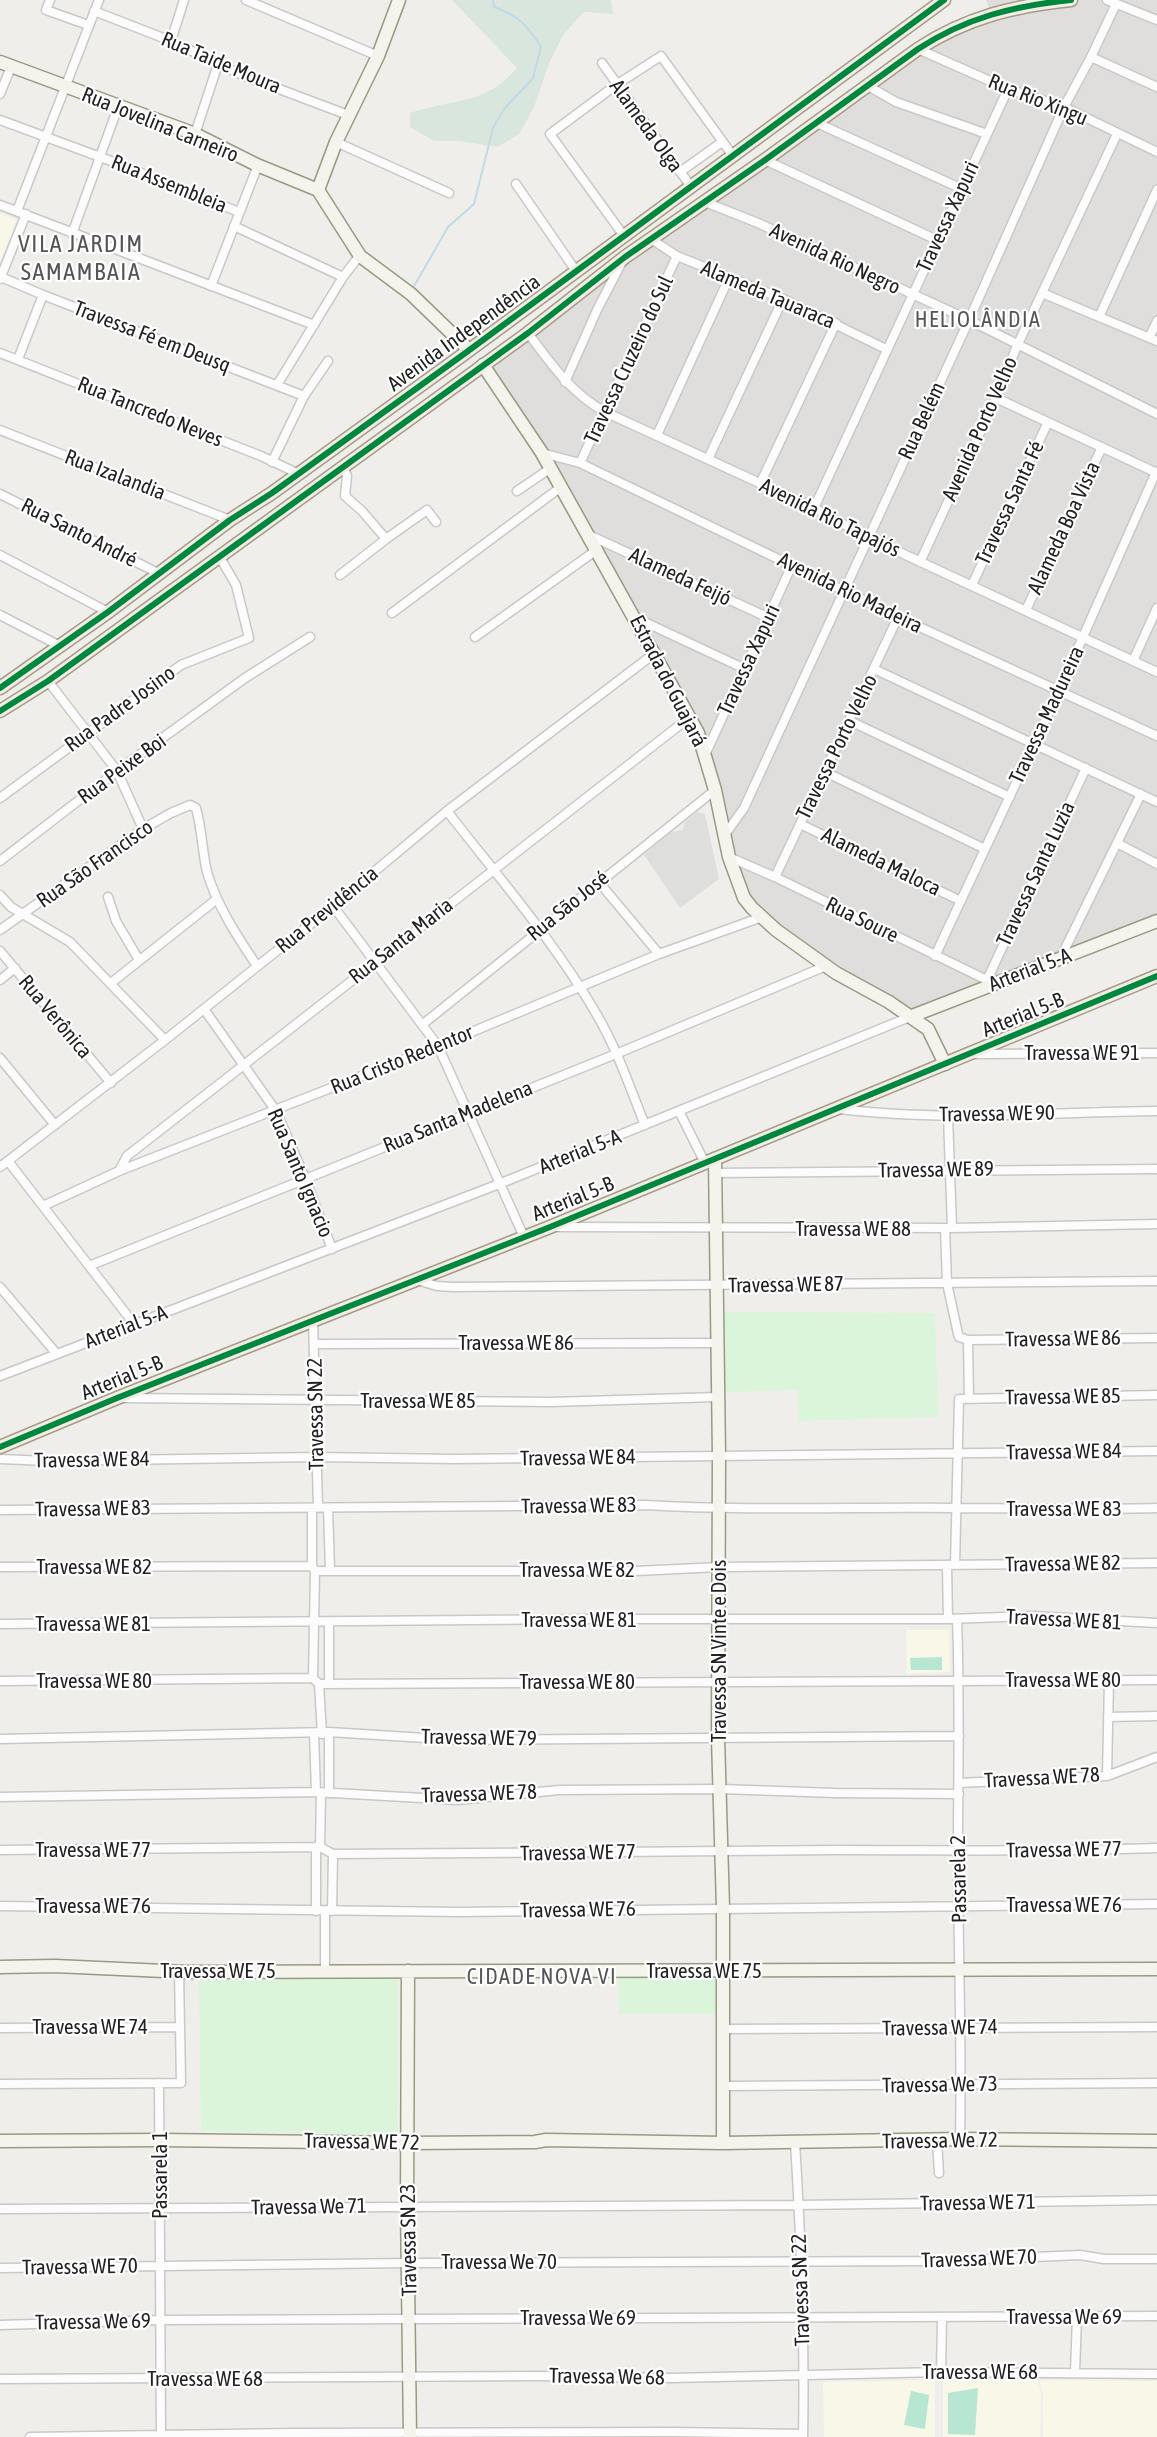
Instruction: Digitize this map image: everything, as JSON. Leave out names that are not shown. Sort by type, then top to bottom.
[{"type":"main road","name":"Avenida Independência","points":[[3,683],[108,612],[230,520],[272,493],[692,188],[944,0]]},
{"type":"main road","name":"Avenida Independência","points":[[0,711],[48,681],[528,333],[625,257],[939,35],[991,14],[1024,5],[1071,0]]},
{"type":"main road","points":[[663,207],[676,210],[676,221]]},
{"type":"main road","points":[[272,493],[285,509]]},
{"type":"main road","name":"Arterial 5-B","points":[[0,1447],[117,1398],[550,1227],[1157,976]]},
{"type":"street","points":[[50,0],[46,10],[88,25]]},
{"type":"street","points":[[1,278],[45,136],[99,0]]},
{"type":"street","points":[[171,41],[184,0]]},
{"type":"street","points":[[246,0],[378,56]]},
{"type":"street","points":[[396,1],[378,56],[348,115],[318,190],[360,255],[411,294],[469,350]]},
{"type":"street","points":[[1112,2],[1157,21]]},
{"type":"street","name":"Rua Belém","points":[[724,836],[744,808],[969,320],[1064,107],[1091,57],[1112,2]]},
{"type":"street","name":"Rua Taide Moura","points":[[94,11],[171,41],[218,64],[348,115]]},
{"type":"street","name":"Rua Rio Xingu","points":[[918,49],[1008,90],[1064,107],[1157,152]]},
{"type":"street","points":[[624,236],[550,134],[616,85],[661,56],[733,156]]},
{"type":"street","points":[[1091,57],[1157,87]]},
{"type":"street","name":"Alameda Olga","points":[[602,63],[692,188]]},
{"type":"street","points":[[0,94],[5,64]]},
{"type":"street","name":"Rua Jovelina Carneiro","points":[[5,64],[195,134],[258,165],[318,190]]},
{"type":"street","points":[[195,134],[218,64]]},
{"type":"street","points":[[868,86],[896,102],[987,134]]},
{"type":"street","name":"Travessa Xapuri","points":[[814,508],[960,188],[1008,90]]},
{"type":"street","name":"Rua Assembleia","points":[[72,234],[118,106]]},
{"type":"street","name":"Rua Assembleia","points":[[0,120],[99,156],[239,212]]},
{"type":"street","points":[[817,123],[960,188]]},
{"type":"street","name":"Avenida Porto Velho","points":[[920,562],[996,398],[1017,346],[1117,134]]},
{"type":"street","points":[[336,142],[449,193]]},
{"type":"street","points":[[680,172],[722,142]]},
{"type":"street","points":[[765,160],[937,240]]},
{"type":"street","points":[[211,286],[258,165]]},
{"type":"street","points":[[516,184],[576,271]]},
{"type":"street","points":[[1099,317],[1157,190]]},
{"type":"street","name":"Avenida Rio Negro","points":[[705,202],[758,223],[969,320],[1157,414]]},
{"type":"street","points":[[0,205],[314,325]]},
{"type":"street","name":"Rua Assembleia","points":[[234,226],[343,277]]},
{"type":"street","name":"Alameda Tauaraca","points":[[651,239],[677,256],[783,299],[886,349]]},
{"type":"street","points":[[277,385],[343,277],[360,255]]},
{"type":"street","name":"Travessa Cruzeiro do Sul","points":[[580,463],[677,256]]},
{"type":"street","points":[[565,382],[597,310],[625,257]]},
{"type":"street","name":"Travessa Fé em Deusq","points":[[1,278],[304,396]]},
{"type":"street","points":[[657,435],[729,278]]},
{"type":"street","points":[[1042,293],[1153,340],[1157,321]]},
{"type":"street","points":[[18,359],[43,295]]},
{"type":"street","points":[[708,459],[783,299]]},
{"type":"street","points":[[760,484],[836,323]]},
{"type":"street","name":"Avenida Rio Tapajós","points":[[528,333],[565,382],[585,401],[605,412],[814,508],[867,537],[1157,672]]},
{"type":"street","name":"Rua Tancredo Neves","points":[[0,353],[298,474]]},
{"type":"street","points":[[272,462],[304,396],[328,361]]},
{"type":"street","name":"Estrada do Guajará","points":[[483,365],[542,453],[591,536],[698,733],[715,790],[729,857],[744,898],[762,917],[826,966],[912,1016],[928,1029],[945,1064]]},
{"type":"street","points":[[996,398],[1157,473]]},
{"type":"street","name":"Travessa Santa Fé","points":[[972,585],[1048,422]]},
{"type":"street","name":"Rua Izalandia","points":[[0,430],[230,520]]},
{"type":"street","name":"Alameda Boa Vista","points":[[1026,610],[1102,447]]},
{"type":"street","name":"Avenida Rio Madeira","points":[[542,453],[580,463],[898,617],[1157,736]]},
{"type":"street","points":[[343,466],[347,476],[345,496],[362,511],[386,539]]},
{"type":"street","points":[[517,491],[551,468]]},
{"type":"street","name":"Travessa Madureira","points":[[935,956],[1059,691],[1157,473]]},
{"type":"street","points":[[392,613],[561,487]]},
{"type":"street","name":"Rua Santo André","points":[[0,494],[158,573]]},
{"type":"street","points":[[340,575],[428,510],[436,522]]},
{"type":"street","name":"Alameda Feijó","points":[[591,536],[769,618]]},
{"type":"street","points":[[475,637],[598,549]]},
{"type":"street","points":[[0,555],[108,612]]},
{"type":"street","name":"Rua Padre Josino","points":[[0,798],[181,665],[249,638],[236,585],[219,556]]},
{"type":"street","name":"Travessa Xapuri","points":[[705,755],[792,565]]},
{"type":"street","points":[[1133,661],[1157,608]]},
{"type":"street","points":[[0,615],[58,645]]},
{"type":"street","name":"Travessa Porto Velho","points":[[775,877],[898,617]]},
{"type":"street","points":[[636,618],[745,669]]},
{"type":"street","name":"Rua Peixe Boi","points":[[0,861],[117,771],[245,678],[310,637]]},
{"type":"street","name":"Rua Previdência","points":[[0,1167],[204,1009],[447,811],[655,653]]},
{"type":"street","points":[[874,669],[1157,802]]},
{"type":"street","points":[[48,681],[117,771],[143,829]]},
{"type":"street","name":"Rua Santa Maria","points":[[119,1171],[127,1156],[690,717]]},
{"type":"street","points":[[850,721],[1010,797]]},
{"type":"street","name":"Travessa Santa Luzia","points":[[991,982],[1086,768]]},
{"type":"street","points":[[825,772],[985,849]]},
{"type":"street","name":"Rua São José","points":[[423,1024],[715,790]]},
{"type":"street","points":[[1060,958],[1141,794]]},
{"type":"street","name":"Rua São Francisco","points":[[0,930],[143,829],[186,806],[194,806],[197,812],[207,872],[217,899]]},
{"type":"street","points":[[447,811],[540,928],[580,987],[616,1054],[645,1125]]},
{"type":"street","name":"Alameda Maloca","points":[[800,824],[961,901]]},
{"type":"street","points":[[1117,843],[1157,864]]},
{"type":"street","name":"Rua Soure","points":[[729,857],[991,982]]},
{"type":"street","points":[[598,882],[658,954]]},
{"type":"street","points":[[0,895],[11,907],[70,942],[165,1040]]},
{"type":"street","points":[[108,897],[116,921],[139,960]]},
{"type":"street","points":[[111,983],[217,899],[256,966]]},
{"type":"street","points":[[333,906],[438,1046],[524,1237]]},
{"type":"street","name":"Rua Cristo Redentor","points":[[43,1206],[119,1171],[438,1046],[658,954],[762,917]]},
{"type":"street","name":"Arterial 5-A","points":[[0,1376],[499,1184],[991,982],[1157,921]]},
{"type":"street","name":"Rua Verônica","points":[[0,951],[111,1083]]},
{"type":"street","name":"Rua Santa Madelena","points":[[89,1266],[616,1054],[826,966]]},
{"type":"street","points":[[0,980],[15,968]]},
{"type":"street","name":"Rua Santo Ignacio","points":[[204,1009],[276,1111],[332,1249]]},
{"type":"street","name":"Travessa WE 91","points":[[970,1054],[1157,1053]]},
{"type":"street","points":[[0,1058],[55,1125]]},
{"type":"street","name":"Travessa WE 90","points":[[836,1108],[877,1113],[948,1116],[1157,1110]]},
{"type":"street","points":[[680,1111],[710,1161]]},
{"type":"street","points":[[948,1116],[950,1170],[948,1283],[959,1337],[968,1340]]},
{"type":"street","points":[[8,1161],[134,1324]]},
{"type":"street","name":"Travessa SN Vinte e Dois","points":[[710,1161],[716,1173],[719,1456],[718,1738],[723,1908],[723,2143]]},
{"type":"street","name":"Travessa WE 89","points":[[716,1173],[1157,1169]]},
{"type":"street","name":"Travessa WE 88","points":[[550,1227],[949,1228],[1157,1224]]},
{"type":"street","name":"Travessa WE 87","points":[[417,1280],[444,1287],[1157,1281]]},
{"type":"street","points":[[0,1287],[56,1353]]},
{"type":"street","name":"Travessa SN 22","points":[[314,1320],[317,1457],[313,1622],[316,1681]]},
{"type":"street","name":"Travessa WE 86","points":[[968,1340],[1157,1338]]},
{"type":"street","name":"Passarela 2","points":[[960,2139],[959,1680],[952,1619],[951,1565],[956,1508],[959,1401],[969,1398],[968,1340]]},
{"type":"street","name":"Travessa WE 86","points":[[314,1344],[718,1342]]},
{"type":"street","name":"Travessa WE 85","points":[[969,1398],[1157,1395]]},
{"type":"street","name":"Travessa WE 85","points":[[117,1398],[551,1402],[718,1396]]},
{"type":"street","name":"Travessa WE 84","points":[[0,1459],[48,1461],[317,1457],[454,1459],[1157,1451]]},
{"type":"street","name":"Travessa WE 83","points":[[0,1510],[646,1505],[718,1509],[1082,1510],[1157,1508]]},
{"type":"street","points":[[328,1508],[330,1570]]},
{"type":"street","name":"Travessa WE 82","points":[[0,1567],[636,1571],[718,1567],[1157,1563]]},
{"type":"street","name":"Travessa WE 81","points":[[0,1624],[952,1619],[1032,1616],[1157,1623]]},
{"type":"street","points":[[329,1622],[329,1684]]},
{"type":"street","points":[[1107,1776],[1108,1680]]},
{"type":"street","name":"Travessa WE 80","points":[[0,1681],[316,1681],[329,1684],[1157,1680]]},
{"type":"street","points":[[316,1681],[322,1733],[322,1792],[318,1847],[324,1911],[326,1971]]},
{"type":"street","points":[[1108,1717],[1157,1716]]},
{"type":"street","points":[[322,1733],[322,1792]]},
{"type":"street","name":"Travessa WE 79","points":[[0,1739],[322,1733],[457,1740],[959,1736]]},
{"type":"street","name":"Travessa WE 78","points":[[959,1783],[1107,1776],[1157,1757]]},
{"type":"street","name":"Travessa WE 78","points":[[0,1797],[322,1792],[458,1800],[559,1790],[721,1788],[835,1793],[959,1794]]},
{"type":"street","name":"Travessa WE 77","points":[[0,1850],[318,1847],[333,1854],[1084,1851],[1157,1848]]},
{"type":"street","points":[[324,1911],[333,1854]]},
{"type":"street","name":"Travessa WE 76","points":[[0,1906],[459,1912],[1157,1904]]},
{"type":"street","name":"Travessa WE 75","points":[[0,1967],[55,1966],[179,1972],[1157,1969]]},
{"type":"street","name":"Travessa SN 23","points":[[408,1971],[407,2206],[411,2435]]},
{"type":"street","points":[[0,2084],[181,2083],[179,1972]]},
{"type":"street","name":"Travessa WE 74","points":[[0,2028],[180,2027]]},
{"type":"street","name":"Travessa WE 74","points":[[723,2029],[1157,2027]]},
{"type":"street","name":"Passarela 1","points":[[159,2083],[161,2266]]},
{"type":"street","name":"Travessa We 73","points":[[723,2086],[1157,2083]]},
{"type":"street","name":"Travessa We 72","points":[[723,2143],[960,2139],[1157,2141]]},
{"type":"street","name":"Travessa WE 72","points":[[0,2141],[408,2143],[546,2140],[723,2143]]},
{"type":"street","points":[[937,2141],[939,2174]]},
{"type":"street","name":"Travessa SN 22","points":[[795,2142],[801,2262],[803,2436]]},
{"type":"street","name":"Travessa WE 71","points":[[799,2205],[1157,2200]]},
{"type":"street","name":"Travessa We 71","points":[[0,2209],[799,2205]]},
{"type":"street","name":"Travessa WE 70","points":[[801,2262],[941,2261],[1080,2255],[1104,2259],[1157,2259]]},
{"type":"street","name":"Travessa We 70","points":[[161,2266],[801,2262]]},
{"type":"street","points":[[161,2266],[161,2436]]},
{"type":"street","name":"Travessa WE 70","points":[[0,2268],[161,2266]]},
{"type":"street","name":"Travessa We 69","points":[[0,2325],[161,2320],[1157,2316]]},
{"type":"street","points":[[1075,2373],[1077,2317]]},
{"type":"street","points":[[941,2372],[942,2318]]},
{"type":"street","name":"Travessa WE 68","points":[[804,2375],[941,2372],[1157,2374]]},
{"type":"street","name":"Travessa We 68","points":[[411,2379],[804,2375]]},
{"type":"street","name":"Travessa WE 68","points":[[0,2379],[411,2379]]},
{"type":"street","points":[[30,2437],[673,2432],[803,2436]]},
{"type":"shaded area","points":[[452,0],[611,0],[613,14],[584,12],[563,35],[550,61],[534,107],[520,133],[498,147],[459,141],[434,141],[410,127],[410,113],[465,100],[487,92],[502,83],[517,68]]},
{"type":"shaded area","points":[[986,0],[1157,0],[1157,920],[912,1016],[762,917],[738,884],[707,762],[483,365],[918,49],[991,13]]},
{"type":"shaded area","points":[[0,213],[16,220],[0,262]]},
{"type":"shaded area","points":[[697,812],[705,814],[719,879],[680,908],[644,855],[671,832],[683,830],[684,823]]},
{"type":"shaded area","points":[[906,1630],[949,1630],[950,1672],[907,1674]]},
{"type":"shaded area","points":[[935,2380],[935,2437],[824,2437],[823,2382]]},
{"type":"shaded area","points":[[943,2380],[1038,2380],[1041,2394],[1040,2437],[943,2437]]},
{"type":"shaded area","points":[[1039,2380],[1157,2381],[1157,2437],[1043,2437],[1043,2395]]},
{"type":"green space","points":[[724,1312],[935,1313],[938,1417],[799,1421],[797,1390],[724,1392]]},
{"type":"green space","points":[[942,1657],[942,1670],[911,1670],[910,1658]]},
{"type":"green space","points":[[398,1975],[398,2135],[201,2131],[199,1977]]},
{"type":"green space","points":[[619,1975],[719,1975],[720,2014],[619,2014]]},
{"type":"green space","points":[[978,2388],[975,2435],[948,2434],[948,2393]]},
{"type":"green space","points":[[911,2391],[929,2395],[925,2429],[904,2425]]},
{"type":"waterway","points":[[413,288],[448,227],[474,204],[493,128],[504,109],[533,78],[541,47],[522,22],[494,7],[493,0]]},
{"type":"cycle path","points":[[0,688],[108,612],[230,520],[272,493],[464,354],[944,0]]},
{"type":"cycle path","points":[[0,711],[48,681],[528,333],[625,257],[765,160],[918,49],[973,21],[1010,10],[1071,0]]},
{"type":"cycle path","points":[[0,1447],[117,1398],[550,1227],[1157,976]]},
{"type":"district","name":"VILA JARDIM SAMAMBAIA","points":[[81,258]]},
{"type":"district","name":"HELIOLÂNDIA","points":[[978,320]]},
{"type":"district","name":"CIDADE NOVA VI","points":[[542,1977]]}]
